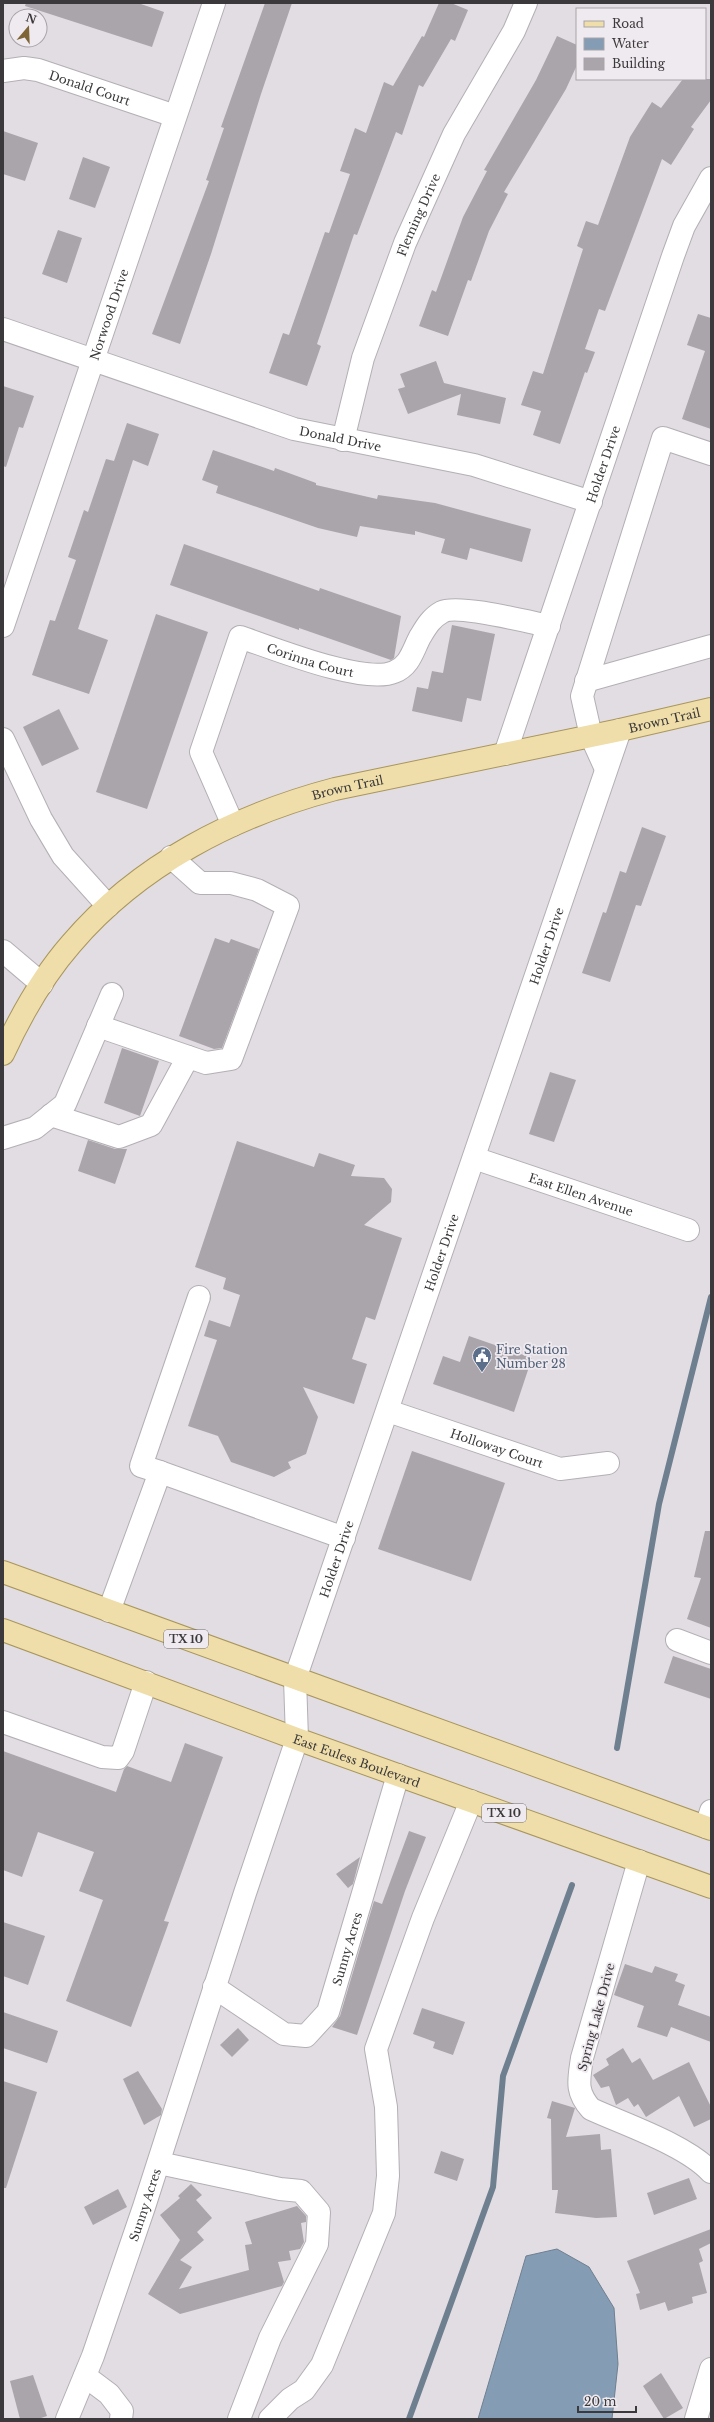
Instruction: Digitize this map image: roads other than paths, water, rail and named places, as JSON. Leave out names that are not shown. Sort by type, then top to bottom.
[{"type":"main road","name":"Brown Trail","points":[[42,984],[71,944],[108,906],[171,857],[233,825],[290,801],[335,789],[620,730],[711,709]]},
{"type":"main road","points":[[3,1054],[15,1029],[42,984]]},
{"type":"main road","name":"TX 10","points":[[3,1572],[296,1679],[709,1822]]},
{"type":"main road","name":"East Euless Boulevard","points":[[3,1630],[297,1739],[711,1887]]},
{"type":"street","name":"Norwood Drive","points":[[3,626],[7,601],[93,360],[214,3]]},
{"type":"street","name":"Fleming Drive","points":[[343,440],[363,358],[405,243],[454,134],[514,31],[526,3]]},
{"type":"street","name":"Donald Court","points":[[3,71],[24,68],[38,70],[175,116]]},
{"type":"street","name":"Holder Drive","points":[[505,754],[673,256],[684,226],[711,178]]},
{"type":"street","points":[[3,329],[93,360]]},
{"type":"street","name":"Donald Drive","points":[[93,360],[294,429],[474,466],[591,502]]},
{"type":"street","points":[[606,768],[591,736],[582,696],[663,438],[711,454]]},
{"type":"street","name":"Corinna Court","points":[[233,825],[200,752],[240,637],[332,667],[377,676],[395,672],[410,659],[429,622],[443,611],[459,609],[549,626]]},
{"type":"street","points":[[586,681],[711,646]]},
{"type":"street","name":"Holder Drive","points":[[297,1739],[296,1679],[620,730]]},
{"type":"street","points":[[3,740],[41,819],[63,856],[108,906]]},
{"type":"street","points":[[98,1026],[206,1063],[231,1060],[288,906],[257,890],[231,883],[200,883],[171,857]]},
{"type":"street","points":[[3,951],[42,984]]},
{"type":"street","points":[[3,1138],[35,1128],[65,1104],[112,994]]},
{"type":"street","points":[[51,1115],[119,1137],[151,1125],[188,1057]]},
{"type":"street","name":"East Ellen Avenue","points":[[474,1158],[688,1230]]},
{"type":"street","points":[[199,1297],[141,1466],[344,1538]]},
{"type":"street","name":"Holloway Court","points":[[388,1411],[560,1469],[608,1463]]},
{"type":"street","points":[[109,1611],[160,1472]]},
{"type":"street","points":[[677,1640],[711,1653]]},
{"type":"street","points":[[3,1722],[102,1757],[118,1758],[123,1751],[146,1682]]},
{"type":"street","name":"Sunny Acres","points":[[67,2419],[85,2376],[159,2163],[214,1987],[297,1739]]},
{"type":"street","name":"Sunny Acres","points":[[214,1987],[284,2034],[306,2036],[328,2012],[398,1775]]},
{"type":"street","points":[[270,2419],[290,2399],[304,2390],[322,2365],[384,2213],[388,2176],[386,2107],[376,2049],[423,1918],[471,1801]]},
{"type":"street","name":"Spring Lake Drive","points":[[639,1861],[582,2058],[578,2087],[584,2101],[591,2110],[680,2150],[704,2164],[711,2172]]},
{"type":"street","points":[[159,2163],[280,2189],[301,2191],[319,2212],[317,2244],[270,2338],[239,2419]]},
{"type":"street","points":[[696,2419],[711,2370]]},
{"type":"street","points":[[85,2376],[109,2394],[122,2411],[121,2419]]},
{"type":"water","points":[[557,2249],[589,2267],[614,2308],[618,2364],[612,2419],[478,2419],[526,2256]]},
{"type":"waterway","points":[[617,1748],[659,1504],[711,1297]]},
{"type":"waterway","points":[[409,2419],[493,2187],[503,2076],[572,1885]]},
{"type":"place","name":"Fire Station Number 28","points":[[482,1373]]}]
